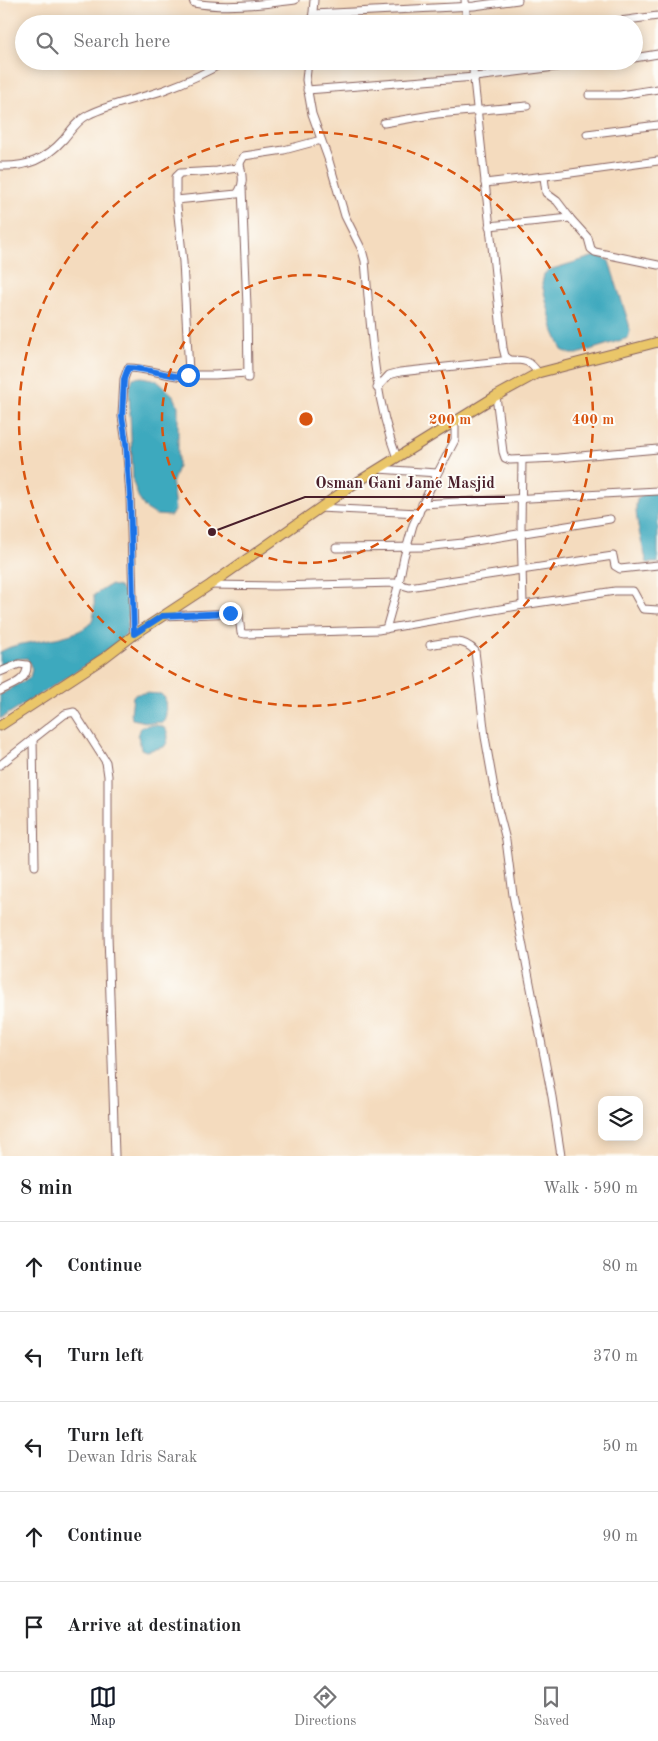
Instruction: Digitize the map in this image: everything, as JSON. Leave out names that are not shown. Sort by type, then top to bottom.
[{"type":"main road","points":[[0,726],[104,658],[134,634],[210,585],[319,508],[496,396],[538,373],[658,342]]},
{"type":"street","points":[[193,0],[194,2],[214,5],[250,5],[295,0]]},
{"type":"street","points":[[314,0],[313,14],[518,0]]},
{"type":"street","points":[[643,18],[658,16]]},
{"type":"street","points":[[643,56],[658,54]]},
{"type":"street","points":[[0,166],[29,164],[43,157],[59,144],[77,122],[86,116],[99,110],[164,90],[198,77],[210,70]]},
{"type":"street","points":[[307,70],[307,90],[312,114],[345,216],[364,255],[377,388],[397,458]]},
{"type":"street","points":[[474,70],[503,348],[505,356],[510,360]]},
{"type":"street","points":[[307,90],[475,78],[535,70]]},
{"type":"street","points":[[589,95],[620,95],[658,89]]},
{"type":"street","points":[[384,123],[478,109],[527,106]]},
{"type":"street","points":[[587,134],[658,125]]},
{"type":"street","points":[[188,375],[183,262],[176,200],[176,177],[180,173],[237,168],[244,156],[284,150],[321,140]]},
{"type":"street","points":[[485,183],[658,161]]},
{"type":"street","points":[[134,634],[130,496],[122,416],[124,379],[128,368],[141,368],[169,376],[185,377],[188,375],[248,375],[248,306],[243,178],[240,164]]},
{"type":"street","points":[[544,177],[546,193],[558,201],[588,238],[591,249],[595,252],[658,265]]},
{"type":"street","points":[[176,200],[237,194],[242,188]]},
{"type":"street","points":[[489,226],[570,218]]},
{"type":"street","points":[[377,388],[389,375],[400,372],[510,360],[523,360],[533,365],[538,373]]},
{"type":"street","points":[[496,396],[505,458],[510,460],[658,449]]},
{"type":"street","points":[[386,629],[407,547],[418,513],[455,440],[455,422]]},
{"type":"street","points":[[522,460],[521,570],[523,605]]},
{"type":"street","points":[[378,470],[437,473]]},
{"type":"street","points":[[422,504],[658,491]]},
{"type":"street","points":[[319,508],[418,513]]},
{"type":"street","points":[[336,548],[407,547],[463,543],[610,519]]},
{"type":"street","points":[[210,585],[274,586],[399,583],[409,587],[612,556],[615,566],[620,569],[658,565]]},
{"type":"street","points":[[162,616],[237,613],[241,633],[245,634],[336,632],[386,629],[615,591],[633,591],[643,610],[658,610]]},
{"type":"street","points":[[430,645],[462,642],[470,645],[475,651],[485,737],[497,805],[506,840],[513,895],[552,1097],[561,1156]]},
{"type":"street","points":[[0,672],[12,666],[27,665],[24,678],[0,691]]},
{"type":"street","points":[[0,765],[65,714],[74,712],[106,762],[109,1002],[115,1156]]},
{"type":"street","points":[[33,739],[35,866]]},
{"type":"water","points":[[595,256],[609,261],[630,331],[628,338],[577,354],[570,354],[562,350],[554,332],[542,284],[544,274],[549,270]]},
{"type":"water","points":[[142,377],[156,380],[174,396],[178,406],[178,467],[172,484],[175,509],[171,516],[156,515],[145,508],[139,499],[133,482],[129,390],[133,378]]},
{"type":"water","points":[[658,492],[658,563],[647,563],[638,528],[637,502],[639,497],[643,495]]},
{"type":"water","points":[[110,585],[119,587],[128,597],[126,635],[80,669],[0,719],[0,695],[30,677],[32,669],[27,658],[17,659],[0,668],[0,652],[12,646],[58,638],[80,630],[88,625],[93,618],[94,595]]},
{"type":"water","points":[[144,693],[161,694],[165,698],[166,714],[164,722],[151,723],[132,719],[133,696]]},
{"type":"water","points":[[148,725],[161,726],[166,729],[168,738],[164,747],[146,751],[141,749],[138,736],[141,727]]},
{"type":"place","name":"Osman Gani Jame Masjid","points":[[212,532]]},
{"type":"route","points":[[188,375],[185,377],[169,376],[141,368],[128,368],[124,379],[122,416],[130,496],[134,634],[162,616],[230,613]]}]
